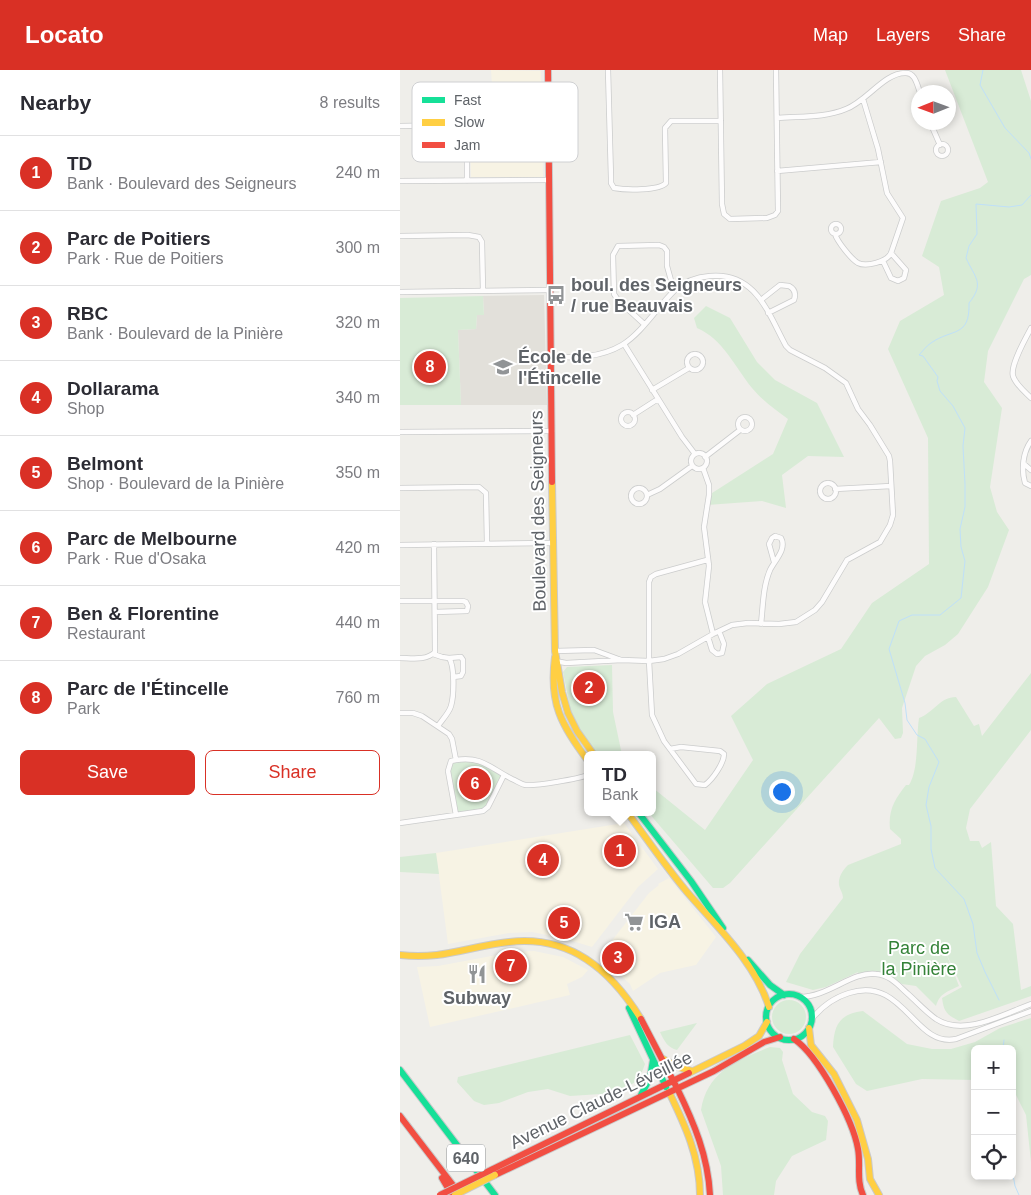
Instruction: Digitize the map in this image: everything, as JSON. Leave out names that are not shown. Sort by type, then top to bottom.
[{"type":"main road","name":"Boulevard des Seigneurs","points":[[549,162],[552,542],[556,651],[552,684],[556,707],[566,731],[584,756]]},
{"type":"main road","name":"Boulevard des Seigneurs","points":[[556,661],[568,713],[577,731],[591,751]]},
{"type":"main road","points":[[630,816],[681,884],[746,963],[766,995],[769,1007]]},
{"type":"main road","points":[[641,816],[751,964],[774,989],[784,995]]},
{"type":"main road","points":[[400,955],[415,957],[438,956],[508,942],[526,941],[545,942],[572,950],[596,964],[623,993],[640,1019],[677,1088],[702,1143],[708,1170],[710,1195]]},
{"type":"main road","points":[[623,993],[693,1145],[698,1165],[700,1195]]},
{"type":"main road","points":[[863,1195],[857,1177],[858,1152],[848,1119],[830,1085],[802,1044],[794,1039],[780,1037],[772,1032],[767,1022],[766,1013],[769,1007],[774,1000],[784,995],[800,997],[809,1007],[812,1020],[809,1028],[811,1045],[834,1074],[858,1120],[868,1159],[870,1179],[879,1195]]},
{"type":"main road","name":"Avenue Claude-Léveillée","points":[[453,1195],[640,1096],[753,1040],[763,1031],[767,1022]]},
{"type":"main road","points":[[794,1039],[809,1028]]},
{"type":"main road","name":"Avenue Claude-Léveillée","points":[[440,1195],[493,1173],[669,1092],[738,1058],[764,1042],[780,1037]]},
{"type":"main road","points":[[662,1058],[678,1067],[692,1071]]},
{"type":"main road","points":[[640,1096],[650,1078],[653,1059]]},
{"type":"main road","name":"640","points":[[400,1070],[495,1195]]},
{"type":"main road","name":"640","points":[[400,1116],[460,1195]]},
{"type":"main road","points":[[434,1160],[453,1195]]},
{"type":"street","points":[[608,70],[611,183],[614,188],[656,188],[666,183],[665,128],[671,120],[721,121]]},
{"type":"street","points":[[720,70],[722,204],[724,214],[730,219],[767,218],[775,215],[778,206],[776,70]]},
{"type":"street","points":[[777,118],[834,113],[847,109],[893,75],[909,73],[914,77],[917,85]]},
{"type":"street","points":[[835,234],[837,240],[856,262],[863,264],[883,261],[891,254],[903,218],[890,200],[863,98]]},
{"type":"street","points":[[933,130],[940,145]]},
{"type":"street","points":[[467,162],[467,180]]},
{"type":"street","points":[[777,171],[881,162]]},
{"type":"street","points":[[400,181],[549,180]]},
{"type":"street","points":[[400,236],[468,235],[479,237],[482,242],[483,291]]},
{"type":"street","points":[[644,324],[614,294],[613,255],[618,246],[659,245],[664,247],[667,251],[667,266],[674,291]]},
{"type":"street","points":[[883,261],[891,278],[898,281],[904,278],[906,270],[891,254]]},
{"type":"street","points":[[551,357],[593,356],[624,344],[680,285],[694,279],[718,276],[732,278],[746,284],[761,300],[790,350],[824,368],[846,383],[858,409],[889,456],[893,508],[892,520],[880,542],[847,560],[822,602],[804,619],[788,624],[740,624],[710,635],[678,654],[664,659],[566,663],[556,661]]},
{"type":"street","points":[[761,300],[780,285],[790,286],[794,290],[794,300],[768,313]]},
{"type":"street","points":[[400,292],[550,290]]},
{"type":"street","points":[[1031,328],[1013,367],[1013,375],[1017,383],[1031,398]]},
{"type":"street","points":[[624,344],[695,454]]},
{"type":"street","points":[[652,390],[689,368]]},
{"type":"street","points":[[633,415],[658,399]]},
{"type":"street","points":[[705,457],[740,430]]},
{"type":"street","points":[[400,432],[552,431]]},
{"type":"street","points":[[1031,441],[1024,453],[1025,483],[1031,486]]},
{"type":"street","points":[[695,454],[702,454],[705,457],[707,462],[703,468],[696,469],[692,466],[691,458],[695,454]]},
{"type":"street","points":[[1024,464],[1031,470]]},
{"type":"street","points":[[647,495],[660,489],[692,466]]},
{"type":"street","points":[[703,468],[708,477],[709,485],[704,527],[709,566],[705,602],[712,650],[716,654],[722,653],[724,644],[719,631]]},
{"type":"street","points":[[835,490],[891,486]]},
{"type":"street","points":[[400,488],[479,488],[486,493],[487,543]]},
{"type":"street","points":[[761,624],[767,578],[783,545],[781,538],[775,536],[769,544],[774,562]]},
{"type":"street","points":[[400,545],[552,542]]},
{"type":"street","points":[[434,544],[434,654]]},
{"type":"street","points":[[670,749],[681,747],[720,751],[724,754],[724,758],[710,781],[701,785],[696,784],[664,741],[652,716],[648,582],[656,574],[707,560]]},
{"type":"street","points":[[400,601],[434,600],[466,602],[468,606],[467,611],[435,612]]},
{"type":"street","points":[[556,651],[594,650],[622,660]]},
{"type":"street","points":[[400,658],[424,658],[434,654],[450,658],[460,657],[463,660],[463,672],[461,676],[453,677]]},
{"type":"street","points":[[438,726],[451,708],[453,698],[452,662],[450,658]]},
{"type":"street","points":[[400,713],[414,713],[438,726],[452,739],[456,760]]},
{"type":"street","points":[[456,815],[448,771],[451,761],[472,758],[480,760],[504,775],[526,785],[584,776]]},
{"type":"street","points":[[400,823],[483,811],[488,807],[504,775]]},
{"type":"street","points":[[800,997],[819,995],[860,976],[872,974],[892,979],[936,1019],[954,1026],[974,1025],[1031,1004]]},
{"type":"street","points":[[812,1020],[822,1008],[834,1000],[852,992],[864,990],[877,992],[889,997],[931,1034],[943,1040],[956,1039],[1031,1011]]},
{"type":"shaded area","points":[[491,70],[541,71],[541,82],[492,82]]},
{"type":"shaded area","points":[[471,162],[543,162],[543,177],[471,177]]},
{"type":"shaded area","name":"École de l'Étincelle","points":[[544,295],[547,405],[461,405],[458,330],[476,329],[477,315],[484,314],[483,296]]},
{"type":"shaded area","points":[[624,823],[658,869],[638,887],[592,947],[532,932],[509,933],[448,944],[436,853]]},
{"type":"shaded area","points":[[669,878],[716,937],[696,965],[660,973],[633,991],[630,984],[600,956],[649,893],[658,884]]},
{"type":"shaded area","points":[[534,951],[563,957],[588,970],[582,977],[567,984],[570,995],[430,1027],[417,967],[438,966],[513,952]]},
{"type":"green space","points":[[945,70],[1021,70],[1031,101],[1031,275],[1024,279],[988,351],[984,382],[1002,408],[990,487],[997,512],[1009,530],[988,587],[958,634],[945,645],[925,656],[916,666],[902,708],[903,733],[901,738],[895,739],[879,718],[730,883],[723,888],[713,888],[651,816],[656,816],[656,790],[705,830],[753,760],[731,716],[767,684],[841,649],[872,603],[929,564],[928,438],[888,349],[900,321],[944,295],[939,267],[922,256],[941,201],[980,188],[988,182],[956,99],[956,85],[951,85]]},
{"type":"green space","points":[[483,296],[484,315],[477,315],[476,329],[458,330],[461,405],[400,405],[400,298]]},
{"type":"green space","points":[[706,306],[730,318],[757,362],[775,380],[817,403],[844,457],[808,456],[782,475],[786,508],[762,501],[707,505],[709,495],[773,454],[788,419],[756,393],[728,354],[714,339],[697,328],[694,318]]},
{"type":"green space","points":[[612,665],[613,712],[621,751],[596,751],[581,734],[571,713],[563,672],[567,667]]},
{"type":"green space","name":"Parc de la Pinière","points":[[1031,673],[1031,730],[970,809],[966,828],[970,841],[979,841],[982,848],[991,842],[996,906],[1013,924],[1021,990],[1031,986],[1031,996],[959,1021],[946,1012],[942,998],[962,987],[946,953],[959,986],[942,996],[936,1006],[916,986],[902,984],[889,975],[875,971],[857,975],[858,972],[826,987],[813,990],[786,982],[800,954],[843,898],[839,882],[844,869],[848,865],[901,844],[901,839],[890,829],[890,816],[896,800],[906,785],[909,785],[912,778],[916,762],[919,718],[941,702],[956,697],[974,726],[979,724],[982,736]]},
{"type":"green space","points":[[472,758],[504,775],[488,807],[483,811],[456,815],[448,771],[451,761]]},
{"type":"green space","points":[[436,853],[439,874],[400,872],[400,857]]},
{"type":"green space","points":[[789,1000],[796,1001],[801,1005],[805,1010],[805,1024],[801,1029],[796,1033],[789,1034],[782,1033],[777,1029],[773,1024],[772,1017],[773,1010],[777,1005],[782,1001]]},
{"type":"green space","points":[[863,1011],[907,1044],[932,1049],[951,1049],[975,1042],[1000,1028],[1031,1018],[1031,1162],[1026,1115],[1016,1095],[1016,1045],[971,1045],[971,1080],[922,1079],[867,1091],[856,1084],[833,1047],[837,1026],[844,1018],[855,1012]]},
{"type":"green space","points":[[697,1023],[677,1050],[667,1044],[660,1032]]},
{"type":"green space","points":[[630,1035],[645,1064],[639,1080],[616,1093],[570,1096],[548,1089],[528,1092],[499,1103],[484,1105],[474,1101],[457,1082],[458,1077]]},
{"type":"green space","points":[[770,1047],[780,1048],[783,1052],[782,1060],[793,1094],[812,1112],[825,1116],[828,1121],[826,1140],[792,1156],[776,1181],[774,1195],[723,1195],[721,1166],[701,1110],[704,1097],[717,1076],[726,1069],[736,1062]]},
{"type":"waterway","points":[[983,70],[980,85],[1005,128],[1029,153],[1031,159]]},
{"type":"waterway","points":[[999,1000],[977,953],[973,924],[964,899],[935,868],[931,849],[931,826],[926,805],[929,787],[939,762],[925,739],[917,735],[907,720],[905,703],[889,649],[899,621],[912,615],[940,615],[961,598],[965,561],[961,547],[960,529],[965,507],[963,446],[965,428],[953,406],[940,391],[937,381],[938,377],[923,356],[919,355],[929,344],[958,331],[966,322],[969,314],[969,303],[977,290],[977,281],[966,258],[969,246],[977,234],[976,204],[1009,207],[1022,205],[1031,195]]},
{"type":"waterway","points":[[1003,1045],[1004,1040]]},
{"type":"waterway","points":[[1014,1180],[1019,1195]]},
{"type":"traffic: fast","points":[[641,816],[691,881],[723,928]]},
{"type":"traffic: fast","points":[[748,960],[770,985],[784,995]]},
{"type":"traffic: fast","points":[[789,994],[802,998],[808,1004],[812,1017],[808,1030],[802,1036],[789,1040],[776,1036],[770,1030],[766,1017],[770,1004],[776,998],[789,994]]},
{"type":"traffic: fast","points":[[629,1008],[666,1087]]},
{"type":"traffic: fast","points":[[641,1095],[650,1078],[653,1060]]},
{"type":"traffic: fast","points":[[400,1070],[495,1195]]},
{"type":"traffic: slow","points":[[552,482],[555,651],[562,692],[568,713],[577,731],[591,751]]},
{"type":"traffic: slow","points":[[555,657],[554,688],[559,713],[584,755]]},
{"type":"traffic: slow","points":[[630,816],[679,882],[745,960],[763,991],[769,1007]]},
{"type":"traffic: slow","points":[[400,955],[430,956],[509,942],[531,941],[551,944],[569,950],[586,959],[602,971],[616,985],[641,1019]]},
{"type":"traffic: slow","points":[[689,1073],[744,1046],[759,1036],[767,1022]]},
{"type":"traffic: slow","points":[[809,1028],[811,1045],[834,1074],[857,1120],[868,1159],[870,1179],[879,1195]]},
{"type":"traffic: slow","points":[[663,1059],[678,1067],[692,1071]]},
{"type":"traffic: slow","points":[[669,1092],[686,1129],[694,1154],[700,1195]]},
{"type":"traffic: slow","points":[[455,1195],[495,1175]]},
{"type":"traffic: jam","points":[[548,70],[548,82]]},
{"type":"traffic: jam","points":[[549,162],[552,482]]},
{"type":"traffic: jam","points":[[641,1019],[677,1088]]},
{"type":"traffic: jam","points":[[495,1175],[714,1071],[764,1042],[780,1037]]},
{"type":"traffic: jam","points":[[794,1039],[813,1059],[842,1106],[858,1149],[859,1178],[863,1195]]},
{"type":"traffic: jam","points":[[491,1170],[689,1073]]},
{"type":"traffic: jam","points":[[677,1088],[699,1140],[709,1181],[710,1195]]},
{"type":"traffic: jam","points":[[400,1116],[459,1193]]},
{"type":"traffic: jam","points":[[440,1195],[491,1170]]},
{"type":"traffic: jam","points":[[442,1178],[452,1195]]},
{"type":"place","name":"boul. des Seigneurs / rue Beauvais","points":[[556,295]]},
{"type":"place","name":"Parc de l'Étincelle","points":[[430,367]]},
{"type":"place","name":"École de l'Étincelle","points":[[503,367]]},
{"type":"place","name":"Parc de Poitiers","points":[[589,688]]},
{"type":"place","name":"Parc de Melbourne","points":[[475,784]]},
{"type":"place","name":"TD","points":[[620,851]]},
{"type":"place","name":"Dollarama","points":[[543,860]]},
{"type":"place","name":"IGA","points":[[634,922]]},
{"type":"place","name":"Belmont","points":[[564,923]]},
{"type":"place","name":"RBC","points":[[618,958]]},
{"type":"place","name":"Ben & Florentine","points":[[511,966]]},
{"type":"place","name":"Subway","points":[[477,974]]}]
